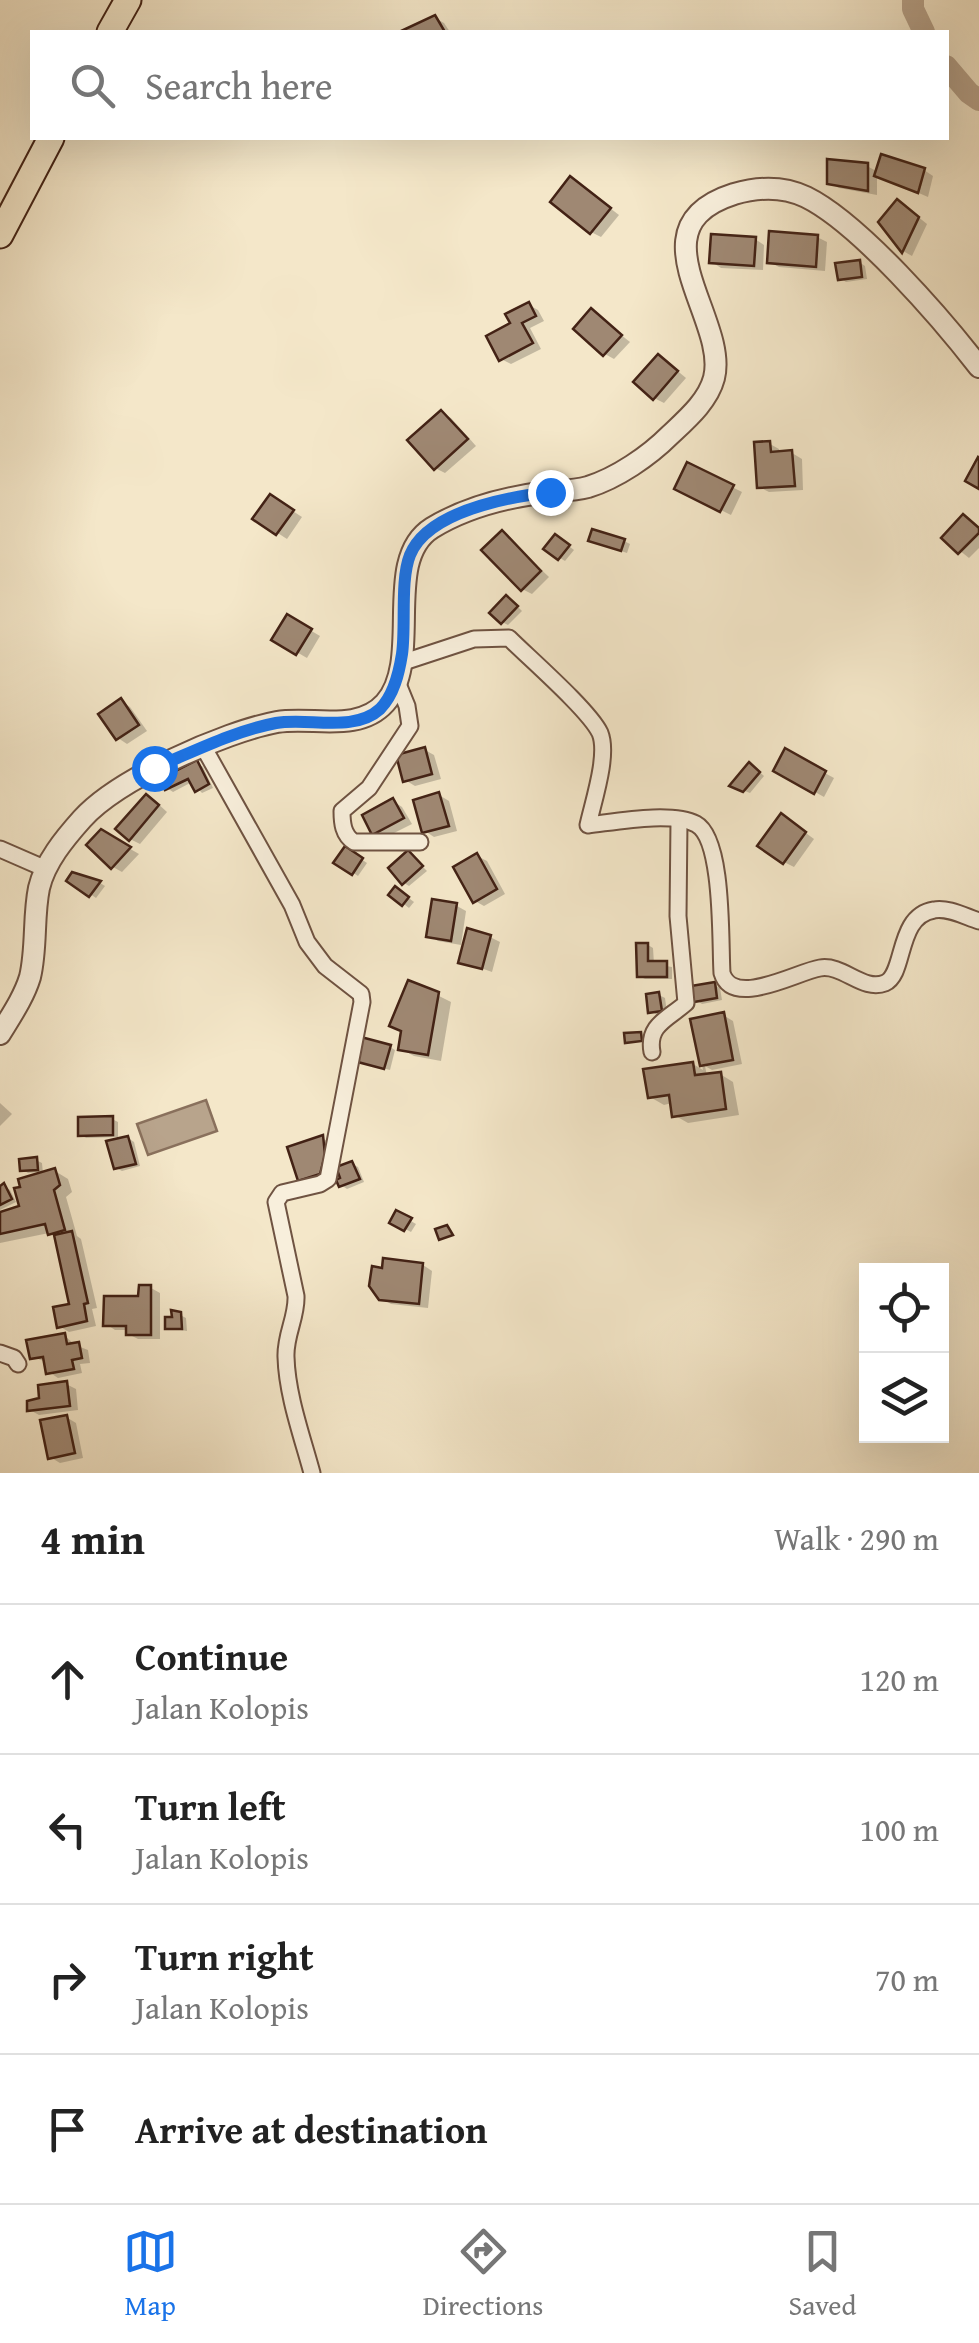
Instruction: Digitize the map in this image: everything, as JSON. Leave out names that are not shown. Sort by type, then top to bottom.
[{"type":"highway","points":[[111,30],[128,0]]},
{"type":"highway","points":[[0,235],[50,140]]},
{"type":"street","points":[[0,1034],[29,979],[40,887],[46,869],[64,842],[104,800],[154,768],[277,722],[350,721],[372,715],[390,697],[398,671],[410,556],[427,531],[486,505],[526,495],[584,488],[604,480],[666,440],[708,394],[716,360],[688,273],[686,245],[702,212],[718,201],[768,188],[807,198],[850,228],[887,264],[979,368]]},
{"type":"street","points":[[398,671],[474,639],[509,638],[600,732],[602,756],[588,825],[658,819],[699,825],[716,867],[722,973],[724,980],[736,987],[758,988],[821,968],[834,968],[868,984],[884,984],[892,978],[906,932],[929,911],[945,910],[979,921]]},
{"type":"street","points":[[398,671],[410,726],[370,788],[342,811],[343,828],[354,842],[420,842]]},
{"type":"street","points":[[204,748],[292,905],[307,942],[325,966],[361,994],[328,1179],[282,1192],[276,1202],[296,1296],[288,1329],[286,1367],[312,1473]]},
{"type":"street","points":[[652,1052],[649,1038],[654,1027],[686,1003],[678,916],[679,821]]},
{"type":"street","points":[[0,849],[46,869]]},
{"type":"street","points":[[0,1353],[14,1358],[18,1364]]},
{"type":"shaded area","points":[[206,1100],[217,1131],[148,1155],[137,1124]]},
{"type":"building","points":[[435,15],[444,30],[403,30]]},
{"type":"building","points":[[881,154],[925,168],[918,193],[874,176]]},
{"type":"building","points":[[827,159],[868,163],[868,191],[827,184]]},
{"type":"building","points":[[570,176],[611,208],[590,234],[550,202]]},
{"type":"building","points":[[897,199],[919,217],[902,253],[878,222]]},
{"type":"building","points":[[769,231],[818,235],[816,267],[767,263]]},
{"type":"building","points":[[711,234],[756,237],[754,266],[709,263]]},
{"type":"building","points":[[860,260],[862,277],[838,280],[835,263]]},
{"type":"building","points":[[529,302],[536,316],[522,323],[533,343],[499,361],[486,336],[510,323],[505,314]]},
{"type":"building","points":[[591,308],[622,335],[603,356],[573,329]]},
{"type":"building","points":[[658,354],[678,371],[653,400],[633,382]]},
{"type":"building","points":[[441,410],[468,439],[434,470],[407,440]]},
{"type":"building","points":[[770,441],[771,452],[792,450],[795,486],[757,488],[754,442]]},
{"type":"building","points":[[979,458],[979,489],[965,481]]},
{"type":"building","points":[[687,462],[734,485],[720,512],[674,489]]},
{"type":"building","points":[[270,494],[294,510],[276,535],[252,519]]},
{"type":"building","points":[[963,514],[979,528],[979,533],[958,554],[941,538]]},
{"type":"building","points":[[592,529],[625,539],[621,551],[588,541]]},
{"type":"building","points":[[502,530],[541,571],[521,591],[481,550]]},
{"type":"building","points":[[555,534],[570,545],[558,560],[543,549]]},
{"type":"building","points":[[506,595],[518,606],[501,624],[489,613]]},
{"type":"building","points":[[287,614],[312,629],[296,655],[271,640]]},
{"type":"building","points":[[121,698],[139,725],[116,740],[98,714]]},
{"type":"building","points":[[425,747],[432,774],[403,782],[396,755]]},
{"type":"building","points":[[785,748],[826,771],[814,794],[773,771]]},
{"type":"building","points":[[197,760],[209,784],[195,792],[188,779],[165,790],[160,779]]},
{"type":"building","points":[[749,762],[760,772],[743,792],[729,786]]},
{"type":"building","points":[[439,792],[449,826],[422,833],[413,800]]},
{"type":"building","points":[[146,794],[159,805],[129,841],[115,829]]},
{"type":"building","points":[[393,798],[404,818],[372,835],[362,815]]},
{"type":"building","points":[[781,813],[806,832],[783,864],[757,846]]},
{"type":"building","points":[[101,829],[131,847],[111,869],[86,845]]},
{"type":"building","points":[[345,846],[363,858],[352,875],[333,863]]},
{"type":"building","points":[[408,850],[423,866],[402,885],[388,868]]},
{"type":"building","points":[[477,853],[497,889],[473,903],[453,867]]},
{"type":"building","points":[[72,872],[101,881],[89,897],[66,881]]},
{"type":"building","points":[[395,886],[409,897],[402,906],[388,895]]},
{"type":"building","points":[[432,899],[457,903],[451,941],[426,937]]},
{"type":"building","points":[[467,928],[491,935],[482,969],[458,963]]},
{"type":"building","points":[[636,943],[648,943],[648,961],[667,961],[667,977],[637,977]]},
{"type":"building","points":[[408,980],[439,992],[428,1055],[398,1050],[401,1031],[389,1026]]},
{"type":"building","points":[[715,982],[717,998],[694,1002],[691,986]]},
{"type":"building","points":[[659,992],[662,1011],[648,1013],[646,994]]},
{"type":"building","points":[[724,1012],[733,1060],[700,1066],[690,1019]]},
{"type":"building","points":[[641,1032],[642,1041],[625,1043],[624,1033]]},
{"type":"building","points":[[361,1037],[391,1045],[384,1069],[354,1061]]},
{"type":"building","points":[[693,1062],[695,1075],[721,1072],[726,1109],[672,1117],[669,1095],[648,1098],[643,1069]]},
{"type":"building","points":[[113,1116],[113,1135],[78,1136],[78,1117]]},
{"type":"building","points":[[323,1135],[325,1155],[320,1174],[298,1181],[287,1147]]},
{"type":"building","points":[[128,1136],[136,1164],[114,1169],[106,1141]]},
{"type":"building","points":[[37,1157],[38,1170],[20,1171],[19,1159]]},
{"type":"building","points":[[352,1161],[360,1179],[339,1187],[336,1167]]},
{"type":"building","points":[[55,1168],[60,1185],[54,1190],[65,1230],[48,1235],[45,1224],[0,1234],[0,1212],[19,1206],[14,1188],[20,1187],[18,1179]]},
{"type":"building","points":[[4,1183],[12,1199],[0,1205],[0,1186]]},
{"type":"building","points":[[396,1210],[412,1218],[404,1231],[389,1223]]},
{"type":"building","points":[[447,1225],[453,1235],[439,1240],[435,1229]]},
{"type":"building","points":[[72,1231],[88,1303],[84,1304],[87,1321],[57,1328],[53,1307],[69,1304],[54,1235]]},
{"type":"building","points":[[383,1258],[423,1263],[419,1304],[379,1300],[369,1286],[372,1266],[382,1268]]},
{"type":"building","points":[[139,1285],[151,1285],[151,1335],[126,1335],[126,1326],[103,1326],[104,1296],[138,1296]]},
{"type":"building","points":[[171,1310],[181,1312],[182,1329],[165,1329],[165,1317],[172,1317]]},
{"type":"building","points":[[65,1333],[67,1344],[79,1342],[82,1358],[72,1360],[74,1369],[46,1374],[43,1357],[30,1359],[26,1340]]},
{"type":"building","points":[[67,1381],[70,1406],[27,1411],[27,1401],[39,1398],[38,1385]]},
{"type":"building","points":[[67,1415],[75,1453],[48,1459],[40,1420]]},
{"type":"waterway","points":[[913,0],[923,30]]},
{"type":"waterway","points":[[949,70],[979,100]]},
{"type":"route","points":[[154,768],[277,722],[350,721],[372,715],[390,697],[396,680],[404,640],[410,556],[427,531],[486,505],[550,492]]}]
